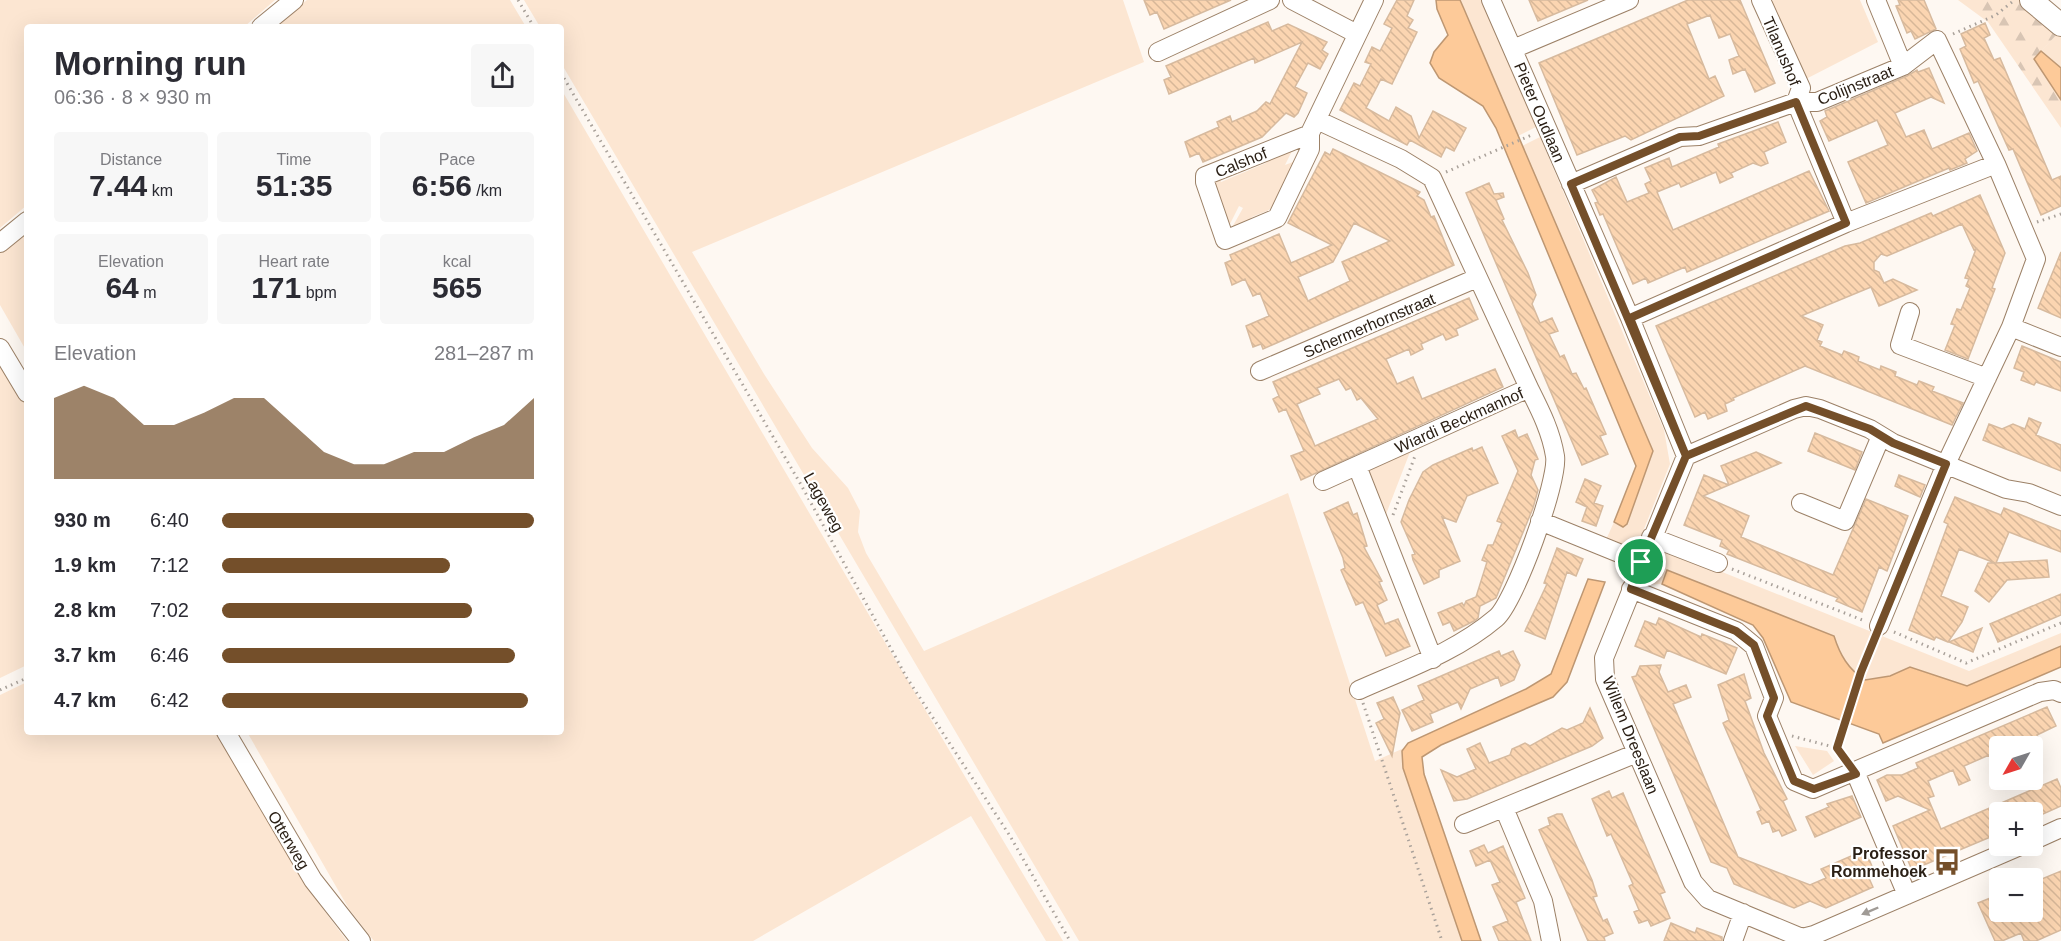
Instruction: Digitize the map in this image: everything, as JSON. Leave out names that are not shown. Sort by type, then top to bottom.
[{"type":"street","points":[[265,24],[294,0]]},
{"type":"street","points":[[1158,52],[1270,0]]},
{"type":"street","points":[[1294,0],[1357,34]]},
{"type":"street","name":"Calshof","points":[[1313,127],[1205,177],[1204,182],[1225,240],[1277,218],[1310,149],[1313,127],[1374,0]]},
{"type":"street","name":"Pieter Oudlaan","points":[[1491,0],[1630,318],[1686,456]]},
{"type":"street","points":[[1513,49],[1629,0]]},
{"type":"street","name":"Tilanushof","points":[[1761,0],[1801,88],[1796,102],[1846,223]]},
{"type":"street","points":[[1876,0],[1903,66]]},
{"type":"street","points":[[2031,0],[2061,25]]},
{"type":"street","points":[[1879,626],[1946,464],[2011,327],[2036,259],[1996,164],[1937,40]]},
{"type":"street","name":"Colijnstraat","points":[[1571,184],[1680,137],[1699,136],[1796,102],[1817,102],[1903,66],[1937,40]]},
{"type":"street","points":[[1313,127],[1401,159],[1432,178],[1529,388]]},
{"type":"street","points":[[1630,318],[1846,223],[1996,164]]},
{"type":"street","points":[[0,243],[24,223]]},
{"type":"street","name":"Schermerhornstraat","points":[[1260,371],[1477,278]]},
{"type":"street","points":[[1910,312],[1900,345],[1987,378]]},
{"type":"street","points":[[2011,327],[2061,347]]},
{"type":"street","points":[[0,348],[24,388]]},
{"type":"street","name":"Wiardi Beckmanhof","points":[[1323,481],[1529,388],[1546,421],[1556,458],[1549,495],[1540,521],[1513,594],[1498,616],[1433,659],[1359,690]]},
{"type":"street","points":[[1686,456],[1806,406],[1870,429],[1893,443],[2006,489],[2029,493],[2061,506]]},
{"type":"street","points":[[1801,503],[1845,521],[1881,435]]},
{"type":"street","name":"Willem Dreeslaan","points":[[1686,456],[1641,562],[1604,658],[1605,679],[1693,882],[1708,900],[1802,938],[1815,938],[1997,856]]},
{"type":"street","points":[[1357,466],[1433,659]]},
{"type":"street","points":[[1540,521],[1641,562]]},
{"type":"street","points":[[1652,537],[1718,563]]},
{"type":"street","points":[[1631,589],[1736,631],[1754,645],[1774,698],[1767,716],[1794,781],[1814,789],[1856,774],[2040,692],[2054,690],[2061,693]]},
{"type":"street","name":"Otterweg","points":[[228,735],[313,880],[361,941]]},
{"type":"street","points":[[1464,824],[1637,753]]},
{"type":"street","points":[[1856,774],[1907,896]]},
{"type":"street","points":[[1504,808],[1543,901],[1551,941]]},
{"type":"street","points":[[2043,836],[2061,828]]},
{"type":"street","points":[[1732,941],[1743,913]]},
{"type":"path","points":[[518,0],[532,24]]},
{"type":"path","points":[[1937,40],[1996,15],[2014,0]]},
{"type":"path","name":"Lageweg","points":[[564,78],[800,483],[907,678],[1010,836],[1070,941]]},
{"type":"path","points":[[1432,178],[1529,136]]},
{"type":"path","points":[[2021,228],[2061,214]]},
{"type":"path","points":[[1384,539],[1423,435]]},
{"type":"path","points":[[1837,748],[1861,672],[1879,626]]},
{"type":"path","points":[[0,690],[24,679]]},
{"type":"path","points":[[1359,690],[1442,941]]},
{"type":"path","points":[[1818,744],[1837,748],[1856,774]]},
{"type":"green space","points":[[0,0],[275,0],[247,24],[24,24],[24,208],[0,228]]},
{"type":"green space","points":[[307,0],[510,0],[524,24],[278,24]]},
{"type":"green space","points":[[524,0],[1123,0],[1144,62],[692,252],[764,374],[812,448],[848,488],[860,511],[858,532],[866,553],[924,651],[1288,493],[1375,761],[1404,748],[1402,751],[1403,768],[1462,941],[1079,941],[564,68],[564,24],[538,24]]},
{"type":"green space","points":[[1460,0],[1481,0],[1536,127],[1518,136]]},
{"type":"green space","points":[[1774,0],[1860,0],[1878,42],[1804,80],[1769,2]]},
{"type":"green space","points":[[1958,0],[2021,0],[2058,33],[2034,59],[2061,100],[2061,128],[1988,22]]},
{"type":"green space","points":[[2058,33],[2061,35],[2061,68],[2041,51]]},
{"type":"green space","points":[[564,94],[1063,941],[1046,941],[971,816],[753,941],[374,941],[349,909],[249,735],[564,735]]},
{"type":"green space","points":[[1540,137],[1664,430],[1670,464],[1634,554],[1605,542],[1614,522],[1623,527],[1653,451],[1522,146]]},
{"type":"green space","points":[[1294,147],[1285,165],[1293,162],[1301,149],[1280,197],[1269,210],[1252,217],[1243,228],[1230,231],[1243,208],[1239,206],[1228,228],[1214,181],[1219,178],[1221,182],[1266,163],[1268,158]]},
{"type":"green space","points":[[24,231],[24,347],[0,305],[0,250]]},
{"type":"green space","points":[[0,354],[24,396],[24,666],[0,678]]},
{"type":"green space","points":[[1410,452],[1383,522],[1364,472]]},
{"type":"green space","points":[[1655,545],[1969,671],[2061,633],[2061,646],[1967,686],[1910,667],[1890,676],[1865,680],[1845,661],[1834,636],[1668,570],[1662,584],[1645,585]]},
{"type":"green space","points":[[24,683],[24,735],[220,735],[320,905],[347,941],[0,941],[0,695]]},
{"type":"green space","points":[[1795,746],[1827,751],[1834,761],[1813,775]]},
{"type":"shaded area","points":[[1436,0],[1460,0],[1653,451],[1627,524],[1623,527],[1614,522],[1636,466],[1496,128],[1483,106],[1439,78],[1430,63],[1434,52],[1448,35],[1437,9]]},
{"type":"shaded area","points":[[2041,51],[2061,68],[2061,100],[2034,59]]},
{"type":"shaded area","points":[[1667,570],[1834,636],[1845,661],[1865,680],[1890,676],[1910,667],[1967,686],[2061,646],[2061,667],[1883,743],[1879,734],[1791,702],[1763,638],[1753,625],[1662,584]]},
{"type":"shaded area","points":[[1588,579],[1605,582],[1567,682],[1553,697],[1441,745],[1422,757],[1424,774],[1481,941],[1462,941],[1403,768],[1402,751],[1408,743],[1526,689],[1551,674]]},
{"type":"building","points":[[1144,0],[1231,0],[1164,29],[1157,12],[1150,15]]},
{"type":"building","points":[[1397,0],[1414,0],[1407,16],[1413,20],[1408,28],[1417,32],[1392,84],[1381,79],[1366,108],[1389,121],[1396,107],[1411,116],[1419,138],[1433,111],[1466,128],[1454,151],[1446,147],[1441,157],[1410,140],[1407,145],[1340,110],[1354,83],[1360,86],[1371,64],[1365,62],[1372,47],[1380,51],[1392,28],[1384,24]]},
{"type":"building","points":[[1529,0],[1588,0],[1538,21]]},
{"type":"building","points":[[1688,0],[1740,0],[1775,83],[1755,92],[1745,69],[1733,74],[1729,60],[1739,56],[1730,34],[1719,38],[1710,15],[1687,24],[1709,79],[1715,76],[1724,96],[1631,140],[1625,136],[1577,155],[1539,63]]},
{"type":"building","points":[[1898,0],[1924,0],[1936,29],[1915,39],[1911,31],[1907,33],[1896,6],[1900,5]]},
{"type":"building","points":[[1268,22],[1272,31],[1288,24],[1327,42],[1322,50],[1328,54],[1320,69],[1308,63],[1295,87],[1307,93],[1298,113],[1294,117],[1286,113],[1262,137],[1203,162],[1199,153],[1190,157],[1185,142],[1219,127],[1217,122],[1230,116],[1232,122],[1257,111],[1266,102],[1270,104],[1302,42],[1255,63],[1254,58],[1169,94],[1164,80],[1171,77],[1166,66]]},
{"type":"building","points":[[1985,23],[1990,35],[1984,38],[1994,60],[2000,58],[2052,180],[2061,176],[2061,206],[2041,215],[2013,149],[2009,150],[1978,81],[1974,83],[1960,49],[1966,46],[1961,34]]},
{"type":"building","points":[[1929,68],[1944,103],[1931,97],[1895,113],[1906,137],[1924,130],[1932,149],[1969,133],[1977,151],[1965,159],[1967,163],[1950,170],[1949,168],[1866,203],[1848,162],[1888,145],[1877,120],[1829,141],[1820,121],[1827,117],[1825,111],[1917,70],[1918,72]]},
{"type":"building","points":[[1778,122],[1786,142],[1764,152],[1768,163],[1761,166],[1753,163],[1731,173],[1733,177],[1720,183],[1716,172],[1681,187],[1679,183],[1657,192],[1673,230],[1809,171],[1829,211],[1687,272],[1685,267],[1648,283],[1646,278],[1633,284],[1603,214],[1600,215],[1595,203],[1598,202],[1592,190],[1616,177],[1627,202],[1649,193],[1645,184],[1651,181],[1645,168],[1669,158],[1672,167],[1719,147],[1718,144]]},
{"type":"building","points":[[1333,149],[1420,192],[1417,196],[1424,200],[1431,217],[1434,216],[1454,265],[1263,349],[1261,344],[1253,347],[1246,326],[1269,316],[1260,293],[1253,296],[1245,279],[1232,285],[1225,263],[1232,260],[1230,255],[1279,234],[1291,263],[1332,245],[1288,223],[1325,152],[1330,155]],"holes":[[[1354,223],[1390,241],[1342,262],[1350,281],[1308,301],[1298,277],[1333,262]]]},
{"type":"building","points":[[1489,183],[1494,194],[1503,193],[1504,197],[1496,200],[1504,219],[1502,220],[1536,295],[1532,304],[1540,323],[1552,318],[1558,331],[1549,334],[1560,357],[1564,355],[1572,374],[1576,373],[1584,389],[1586,388],[1606,434],[1600,436],[1608,454],[1582,465],[1466,193]]},
{"type":"building","points":[[1980,195],[2005,253],[1992,288],[1995,289],[1968,359],[1945,350],[1955,325],[1951,324],[1957,309],[1961,310],[1970,288],[1966,286],[1969,279],[1965,278],[1976,249],[1974,250],[1962,224],[1887,256],[1881,254],[1874,262],[1874,270],[1879,272],[1884,283],[1893,279],[1917,290],[1879,306],[1871,287],[1801,316],[1823,325],[1817,340],[1822,342],[1820,346],[1842,355],[1844,351],[1852,354],[1859,357],[1858,361],[1880,370],[1881,366],[1896,372],[1895,376],[1917,385],[1919,381],[1934,387],[1932,391],[1963,403],[1952,425],[1805,366],[1733,398],[1734,400],[1725,404],[1727,411],[1708,419],[1705,412],[1695,417],[1656,326],[1845,246],[1860,243],[1931,213],[1933,216]]},
{"type":"building","points":[[2061,252],[2061,318],[2038,308]]},
{"type":"building","points":[[1469,298],[1478,319],[1456,329],[1458,335],[1446,340],[1443,334],[1421,344],[1423,349],[1411,355],[1409,349],[1386,359],[1397,384],[1413,377],[1422,399],[1495,369],[1503,387],[1301,480],[1291,456],[1304,451],[1286,409],[1279,412],[1273,399],[1279,396],[1273,382]],"holes":[[[1339,379],[1346,390],[1351,388],[1357,400],[1361,398],[1378,419],[1315,446],[1297,404],[1320,394],[1317,388]]]},
{"type":"building","points":[[2022,346],[2061,362],[2061,391],[2036,382],[2034,385],[2021,380],[2024,372],[2014,368]]},
{"type":"building","points":[[2029,418],[2041,423],[2036,435],[2061,445],[2061,471],[1983,440],[1989,424],[2002,429],[2013,424],[2025,429]]},
{"type":"building","points":[[1515,430],[1518,438],[1527,434],[1538,459],[1535,460],[1531,475],[1538,490],[1533,508],[1496,598],[1480,606],[1478,618],[1454,631],[1450,622],[1443,625],[1438,613],[1462,603],[1464,606],[1466,601],[1476,597],[1487,562],[1482,560],[1488,545],[1493,545],[1502,523],[1497,521],[1518,471],[1502,436]]},
{"type":"building","points":[[1815,433],[1862,452],[1855,470],[1808,451]]},
{"type":"building","points":[[1482,447],[1498,483],[1467,496],[1456,522],[1442,517],[1460,561],[1439,570],[1439,577],[1424,584],[1413,560],[1412,555],[1415,554],[1401,522],[1409,500],[1423,472],[1433,465],[1472,448],[1473,451]]},
{"type":"building","points":[[1756,452],[1781,463],[1729,485],[1721,466]]},
{"type":"building","points":[[1704,475],[1729,485],[1703,496],[1749,516],[1741,537],[1833,575],[1866,499],[1908,516],[1887,571],[1879,567],[1862,612],[1836,601],[1838,598],[1727,554],[1729,550],[1720,546],[1722,540],[1684,525]]},
{"type":"building","points":[[1899,475],[1925,485],[1920,497],[1895,486]]},
{"type":"building","points":[[1585,479],[1601,486],[1594,503],[1603,506],[1596,526],[1582,521],[1587,507],[1576,502]]},
{"type":"building","points":[[1955,497],[2001,515],[2004,508],[2061,531],[2061,552],[2009,532],[1996,563],[2047,560],[2049,577],[2007,580],[1989,602],[1975,591],[1988,563],[1995,563],[1959,549],[1941,596],[1968,607],[1962,622],[1948,642],[1936,637],[1934,640],[1909,630],[1948,524],[1944,522]]},
{"type":"building","points":[[1348,502],[1353,515],[1357,513],[1367,546],[1364,547],[1382,581],[1379,582],[1387,600],[1377,605],[1385,624],[1398,619],[1410,646],[1386,656],[1363,602],[1356,605],[1341,570],[1345,568],[1343,558],[1324,513]]},
{"type":"building","points":[[1557,548],[1583,559],[1576,576],[1567,572],[1545,639],[1525,631],[1547,584],[1544,583]]},
{"type":"building","points":[[2061,594],[2061,615],[1998,642],[1990,624]]},
{"type":"building","points":[[1659,618],[1701,637],[1702,634],[1737,648],[1726,674],[1667,650],[1664,658],[1635,646],[1645,621],[1656,625]]},
{"type":"building","points":[[1982,628],[1973,652],[1949,642]]},
{"type":"building","points":[[1499,651],[1501,656],[1513,651],[1520,665],[1514,680],[1501,686],[1498,677],[1470,689],[1461,709],[1458,702],[1430,714],[1433,722],[1412,731],[1402,710],[1424,700],[1418,686]]},
{"type":"building","points":[[1661,665],[1659,672],[1668,692],[1686,685],[1691,697],[1673,704],[1738,857],[1810,885],[1826,878],[1821,869],[1865,850],[1875,873],[1868,876],[1873,887],[1826,908],[1810,901],[1794,908],[1734,884],[1727,868],[1711,862],[1632,677],[1636,676],[1640,666]]},
{"type":"building","points":[[1744,674],[1751,698],[1745,701],[1764,753],[1787,799],[1783,801],[1796,830],[1782,836],[1779,830],[1773,832],[1769,821],[1762,824],[1757,812],[1761,810],[1723,723],[1729,720],[1718,685]]},
{"type":"building","points":[[1393,697],[1400,713],[1392,756],[1376,723],[1384,719],[1377,703]]},
{"type":"building","points":[[2047,707],[2056,726],[2037,736],[1989,736],[1989,755],[1964,766],[1970,780],[1959,785],[1953,770],[1928,781],[1934,796],[1928,798],[1941,829],[1989,808],[1989,838],[1912,870],[1893,826],[1930,810],[1898,796],[1886,801],[1877,780],[1887,775],[1902,775],[1918,768],[1916,763]]},
{"type":"building","points":[[1590,708],[1603,738],[1592,746],[1467,799],[1454,801],[1441,770],[1457,777],[1476,769],[1467,749],[1480,743],[1489,763],[1510,755],[1512,749],[1525,743],[1530,746],[1562,728],[1567,730],[1583,723]]},
{"type":"building","points":[[2057,779],[2061,788],[2061,806],[2043,814],[2043,802],[2004,802],[2031,790],[2043,790],[2043,785]]},
{"type":"building","points":[[1609,791],[1612,798],[1623,793],[1665,892],[1660,894],[1670,918],[1651,926],[1648,920],[1639,923],[1634,912],[1639,910],[1629,886],[1633,884],[1611,834],[1607,836],[1592,799]]},
{"type":"building","points":[[1852,796],[1861,817],[1815,837],[1806,817],[1829,807],[1827,804]]},
{"type":"building","points":[[1562,814],[1592,880],[1597,896],[1593,897],[1603,921],[1607,919],[1613,933],[1604,937],[1605,941],[1588,941],[1539,830],[1550,825],[1548,818]]},
{"type":"building","points":[[1484,845],[1488,853],[1503,846],[1525,898],[1516,902],[1531,941],[1499,941],[1493,927],[1508,921],[1492,885],[1500,882],[1490,860],[1476,866],[1470,851]]},
{"type":"building","points":[[2061,871],[2061,930],[2036,941],[2024,941],[2021,933],[2002,941],[1995,941],[1978,903],[1989,898],[1989,922],[2043,922],[2043,878]]},
{"type":"building","points":[[1671,923],[1695,933],[1697,928],[1722,937],[1722,941],[1664,941]]},
{"type":"place","name":"Professor Rommehoek","points":[[1947,862]]},
{"type":"route","points":[[1641,562],[1631,589],[1736,631],[1754,645],[1774,698],[1767,716],[1794,781],[1814,789],[1856,774],[1837,748],[1840,734],[1861,672],[1946,464],[1893,443],[1870,429],[1820,409],[1806,406],[1794,409],[1686,456],[1630,318],[1571,184],[1680,137],[1699,136],[1796,102],[1846,223],[1630,318],[1658,387],[1686,456],[1641,562]]}]
